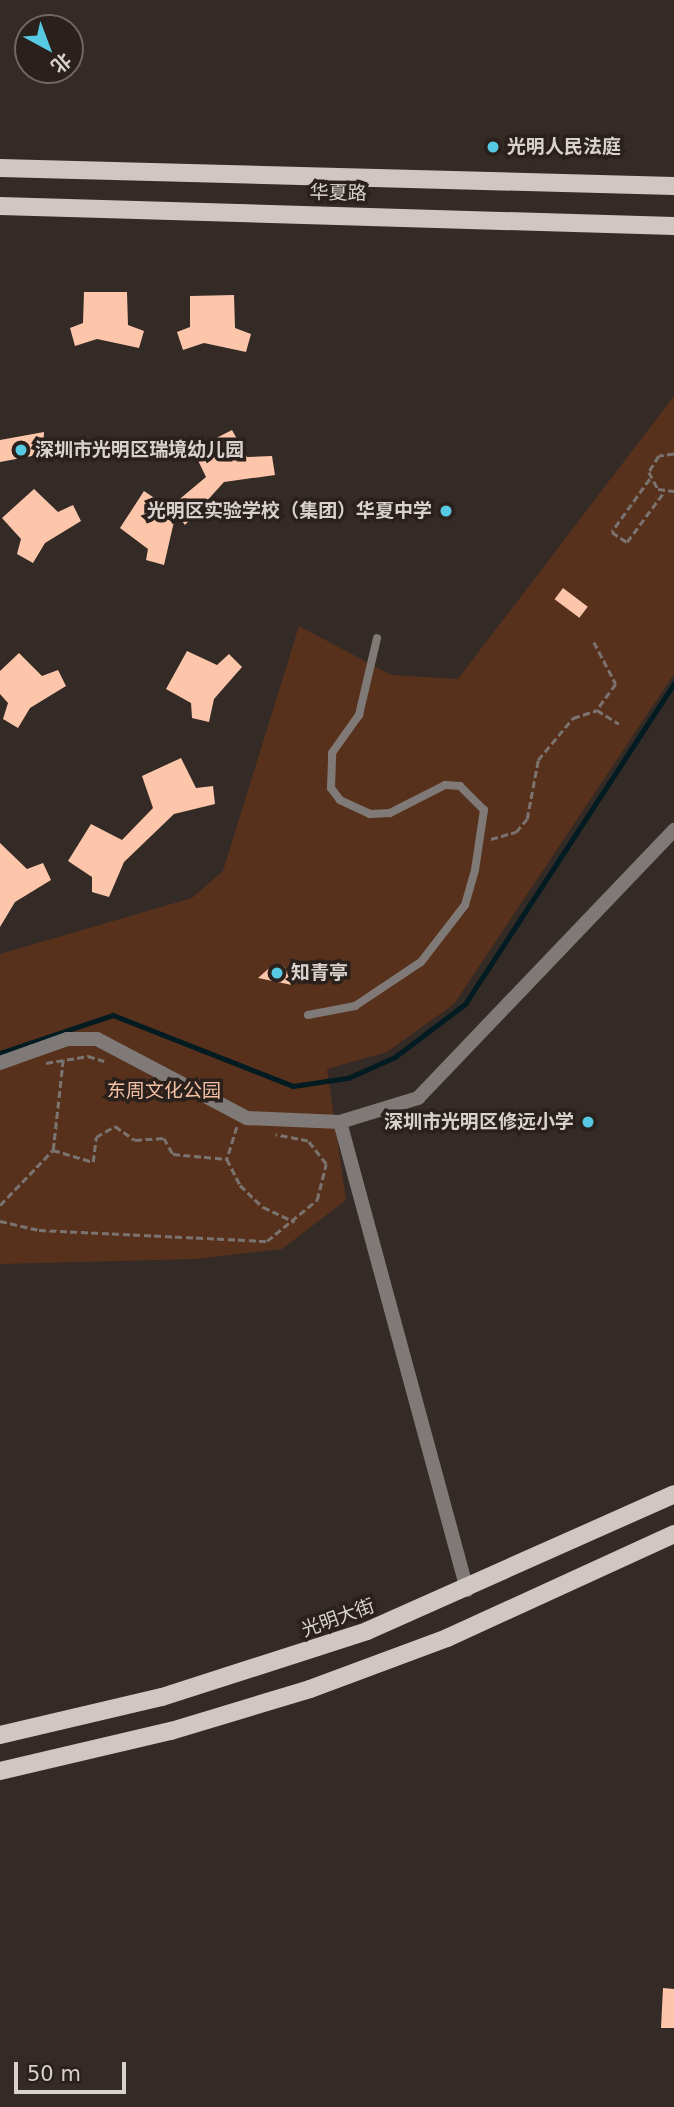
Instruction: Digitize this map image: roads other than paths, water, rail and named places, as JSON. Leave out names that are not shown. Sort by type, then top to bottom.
[{"type":"main road","name":"华夏路","points":[[0,167],[674,186]]},
{"type":"main road","name":"华夏路","points":[[0,206],[674,226]]},
{"type":"main road","name":"光明大街","points":[[0,1735],[230,1677],[467,1590],[674,1494]]},
{"type":"main road","points":[[0,1771],[171,1731],[379,1665],[674,1534]]},
{"type":"street","points":[[0,1063],[67,1039],[97,1039],[247,1118],[340,1122],[418,1098],[674,830]]},
{"type":"street","points":[[340,1122],[467,1590]]},
{"type":"lane","points":[[308,1015],[355,1006],[421,962],[465,905],[481,838],[484,810],[460,786],[444,785],[390,813],[370,814],[347,805],[331,788],[332,753],[359,715],[377,638]]},
{"type":"waterway","points":[[0,1053],[113,1015],[293,1086],[348,1078],[395,1057],[465,1004],[674,683]]},
{"type":"place","name":"光明人民法庭","points":[[493,147]]},
{"type":"place","name":"深圳市光明区瑞境幼儿园","points":[[21,450]]},
{"type":"place","name":"光明区实验学校（集团）华夏中学","points":[[446,511]]},
{"type":"place","name":"知青亭","points":[[277,973]]},
{"type":"place","name":"深圳市光明区修远小学","points":[[588,1122]]},
{"type":"park label","name":"东周文化公园","points":[[164,1091]]}]
